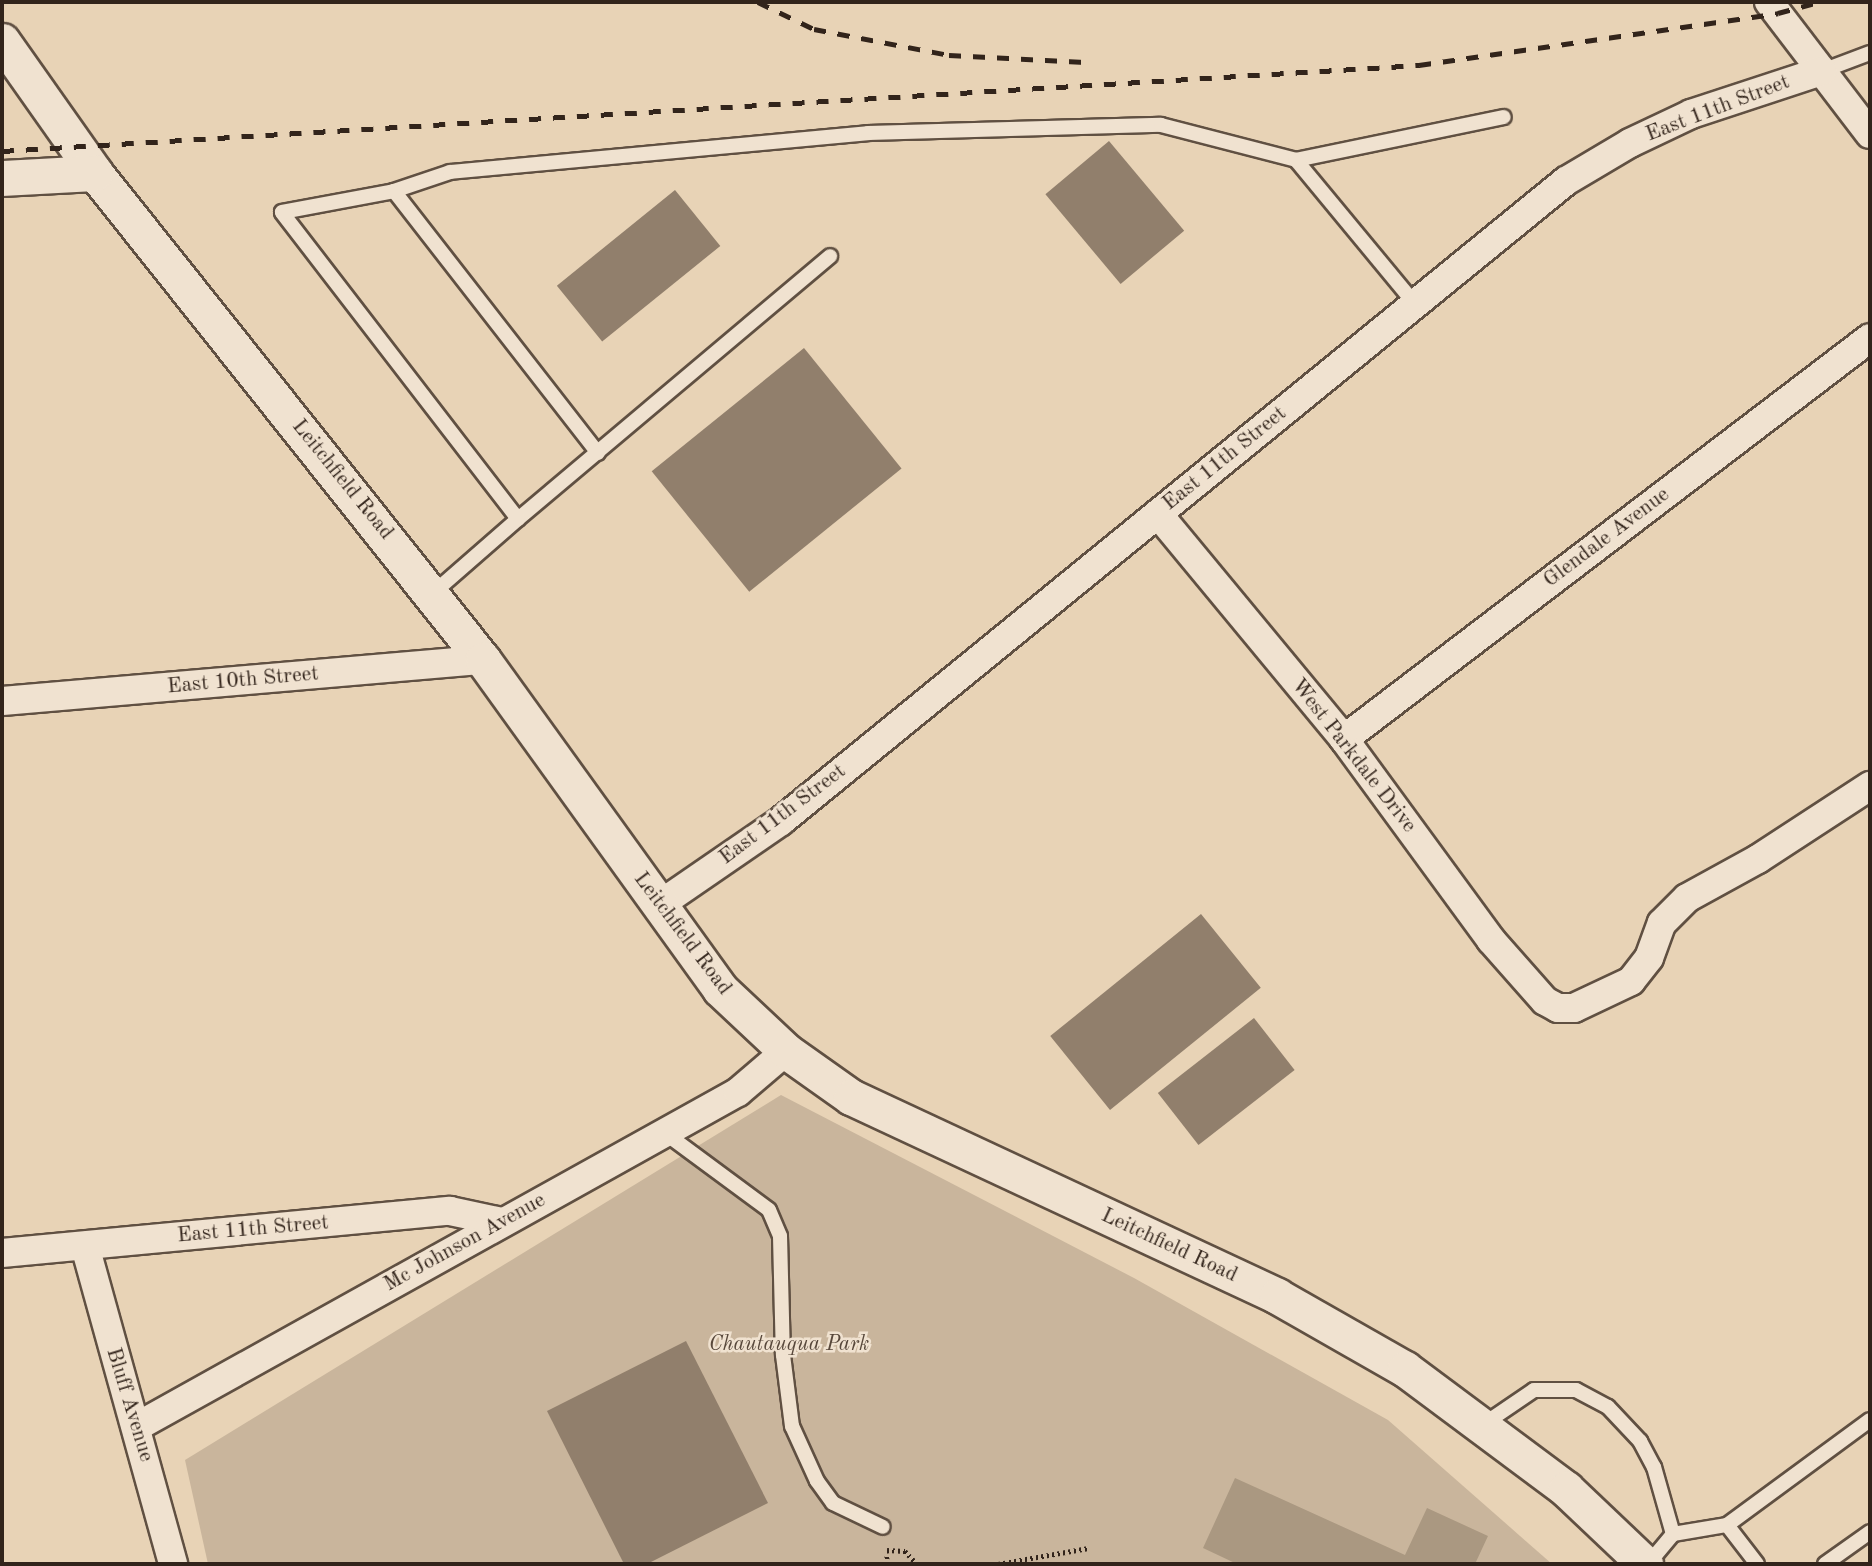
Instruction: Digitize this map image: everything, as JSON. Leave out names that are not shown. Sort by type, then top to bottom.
[{"type":"street","points":[[1769,2],[1870,134]]},
{"type":"street","name":"Leitchfield Road","points":[[2,41],[95,173],[483,660],[720,989],[786,1051],[851,1097],[1277,1296],[1405,1369],[1483,1424],[1566,1489],[1647,1564]]},
{"type":"street","name":"East 11th Street","points":[[659,905],[781,821],[1566,181],[1630,143],[1691,114],[1822,71]]},
{"type":"street","points":[[2,178],[95,173]]},
{"type":"street","name":"Glendale Avenue","points":[[1343,738],[1870,338]]},
{"type":"street","name":"West Parkdale Drive","points":[[1158,513],[1343,738],[1491,940],[1545,1001],[1558,1008],[1574,1008],[1632,981],[1648,958],[1662,923],[1687,898],[1758,859],[1870,786]]},
{"type":"street","name":"East 10th Street","points":[[2,701],[483,660]]},
{"type":"street","name":"Mc Johnson Avenue","points":[[138,1426],[738,1092],[786,1051]]},
{"type":"street","name":"East 11th Street","points":[[2,1253],[450,1211],[502,1222]]},
{"type":"street","name":"Bluff Avenue","points":[[85,1246],[106,1332],[138,1426],[173,1564]]},
{"type":"lane","points":[[1822,71],[1870,53]]},
{"type":"lane","points":[[519,519],[282,212],[394,191],[450,172],[978,127],[1161,125],[1296,160],[1504,117]]},
{"type":"lane","points":[[1296,160],[1415,304]]},
{"type":"lane","points":[[394,191],[598,453]]},
{"type":"lane","points":[[432,594],[830,256]]},
{"type":"lane","points":[[665,1133],[769,1210],[780,1236],[783,1355],[792,1426],[833,1503],[883,1527]]},
{"type":"lane","points":[[1483,1424],[1534,1390],[1576,1390],[1608,1408],[1640,1441],[1654,1467],[1673,1534]]},
{"type":"lane","points":[[1647,1564],[1673,1534],[1727,1525],[1870,1420]]},
{"type":"lane","points":[[1727,1525],[1757,1564]]},
{"type":"lane","points":[[1825,1564],[1870,1532]]},
{"type":"path","points":[[998,1564],[1088,1548]]},
{"type":"path","points":[[885,1564],[888,1553]]},
{"type":"green space","name":"Chautauqua Park","points":[[781,1095],[1134,1278],[1388,1420],[1552,1564],[208,1564],[185,1460]]},
{"type":"shaded area","points":[[1235,1478],[1405,1555],[1427,1508],[1488,1536],[1475,1564],[1237,1564],[1203,1548]]},
{"type":"building","points":[[1109,141],[1184,231],[1121,284],[1045,194]]},
{"type":"building","points":[[675,190],[720,246],[602,342],[557,286]]},
{"type":"building","points":[[804,348],[902,468],[749,592],[652,471]]},
{"type":"building","points":[[1201,914],[1261,988],[1110,1110],[1050,1036]]},
{"type":"building","points":[[1254,1018],[1295,1070],[1198,1145],[1158,1093]]},
{"type":"building","points":[[686,1341],[768,1503],[647,1564],[624,1564],[547,1411]]},
{"type":"railway","points":[[758,2],[814,29],[949,55],[1085,62]]},
{"type":"railway","points":[[2,151],[1419,65],[1778,13],[1819,2]]}]
